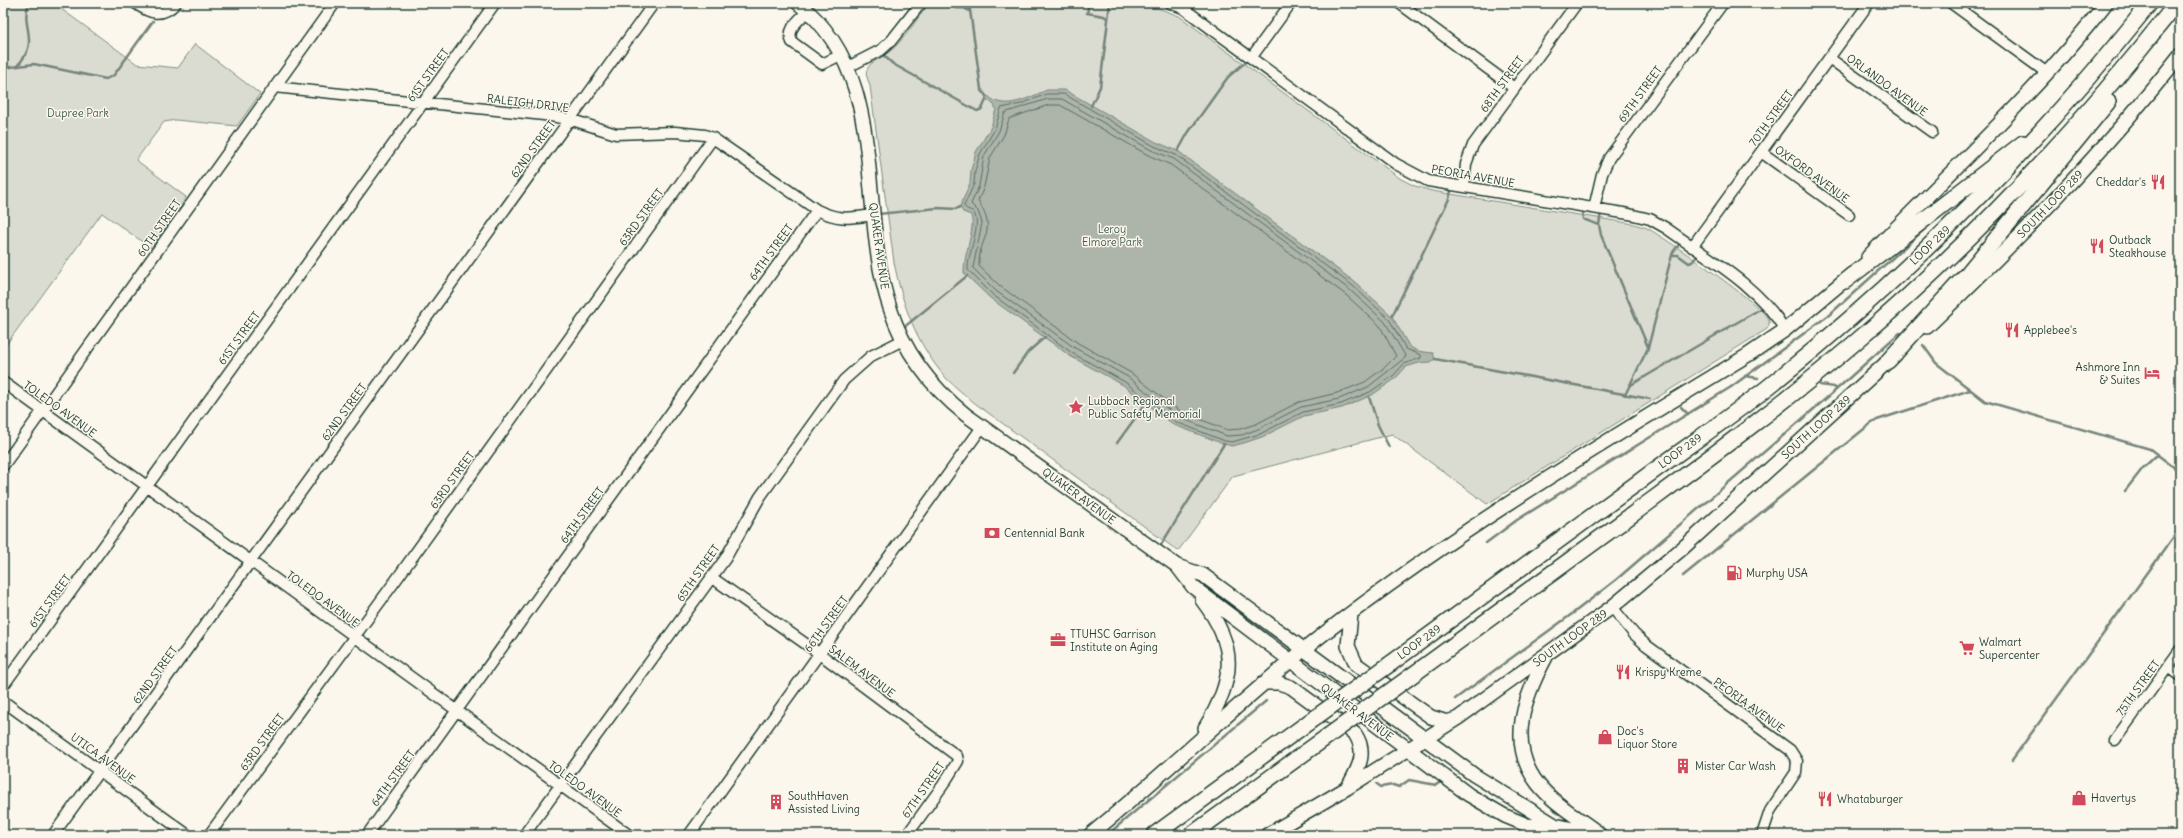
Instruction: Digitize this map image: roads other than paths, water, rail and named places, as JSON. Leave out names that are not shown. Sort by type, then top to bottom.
[{"type":"highway","name":"LOOP 289","points":[[1154,835],[1772,384],[1908,266],[1998,180],[2046,127],[2150,3]]},
{"type":"highway","name":"LOOP 289","points":[[1191,835],[1408,679],[1740,436],[1858,340],[1936,270],[2019,188],[2113,83],[2177,3]]},
{"type":"highway","points":[[1888,361],[1968,273],[2072,148],[2119,87],[2140,50]]},
{"type":"highway","points":[[1845,281],[1988,168],[2046,127]]},
{"type":"main road","points":[[1090,835],[1263,683],[1351,614],[1510,502],[1748,355],[1785,330],[1845,281],[2003,122],[2047,73],[2106,3]]},
{"type":"main road","name":"QUAKER AVENUE","points":[[802,7],[834,42],[848,67],[860,104],[882,278],[890,309],[903,340],[914,359],[937,389],[950,402],[982,426],[1177,566],[1203,576],[1500,793],[1528,807],[1555,825]]},
{"type":"main road","name":"SOUTH LOOP 289","points":[[1267,835],[1347,788],[1458,718],[1612,607],[1684,548],[1888,361],[1921,333],[1977,280],[2068,186],[2121,127],[2180,55]]},
{"type":"main road","name":"QUAKER AVENUE","points":[[1177,566],[1193,587],[1408,750],[1470,795],[1505,816],[1527,825],[1541,827],[1555,825],[1601,835]]},
{"type":"main road","points":[[1193,587],[1217,620],[1224,634],[1228,656],[1226,683],[1221,699],[1198,740]]},
{"type":"main road","points":[[1351,614],[1348,646],[1356,664],[1431,717],[1447,722],[1458,718]]},
{"type":"main road","points":[[1549,653],[1530,687],[1522,711],[1521,735],[1524,754],[1538,784],[1562,807],[1601,835]]},
{"type":"main road","points":[[1263,683],[1279,683],[1291,687],[1355,734],[1361,742],[1361,764],[1347,788]]},
{"type":"street","points":[[135,3],[149,13],[155,14],[165,12],[176,3]]},
{"type":"street","name":"60TH STREET","points":[[3,466],[334,3]]},
{"type":"street","name":"61ST STREET","points":[[3,686],[495,3]]},
{"type":"street","name":"62ND STREET","points":[[53,835],[654,3]]},
{"type":"street","points":[[848,67],[881,50],[891,41],[921,3]]},
{"type":"street","name":"PEORIA AVENUE","points":[[1170,3],[1183,8],[1412,174],[1428,181],[1594,208],[1650,219],[1666,228],[1753,292],[1774,313],[1785,330]]},
{"type":"street","points":[[1251,58],[1291,3]]},
{"type":"street","points":[[1399,3],[1514,88]]},
{"type":"street","name":"68TH STREET","points":[[1464,186],[1466,164],[1473,145],[1577,3]]},
{"type":"street","name":"69TH STREET","points":[[1594,208],[1602,174],[1609,158],[1723,3]]},
{"type":"street","name":"70TH STREET","points":[[1692,247],[1868,3]]},
{"type":"street","points":[[1951,3],[2047,73]]},
{"type":"street","points":[[802,7],[791,29],[790,37],[792,42],[822,64],[841,55]]},
{"type":"street","name":"ORLANDO AVENUE","points":[[1829,58],[1932,132]]},
{"type":"street","name":"RALEIGH DRIVE","points":[[274,87],[569,119],[616,134],[675,132],[698,134],[713,138],[817,210],[832,217],[848,218],[874,214]]},
{"type":"street","name":"63RD STREET","points":[[209,835],[713,138]]},
{"type":"street","name":"OXFORD AVENUE","points":[[1761,152],[1849,215]]},
{"type":"street","name":"64TH STREET","points":[[367,835],[817,210]]},
{"type":"street","name":"65TH STREET","points":[[524,835],[724,559],[760,497],[844,380],[871,356],[903,340]]},
{"type":"street","name":"TOLEDO AVENUE","points":[[3,382],[629,835]]},
{"type":"street","name":"66TH STREET","points":[[689,835],[982,426]]},
{"type":"street","name":"SALEM AVENUE","points":[[711,577],[820,654],[958,758]]},
{"type":"street","name":"PEORIA AVENUE","points":[[1612,607],[1642,642],[1790,750],[1797,761],[1796,772],[1770,811],[1762,835]]},
{"type":"street","name":"75TH STREET","points":[[2115,740],[2180,650]]},
{"type":"street","points":[[2168,668],[2180,676]]},
{"type":"street","name":"UTICA AVENUE","points":[[3,701],[188,835]]},
{"type":"street","name":"67TH STREET","points":[[907,835],[943,785],[958,758]]},
{"type":"water","points":[[1047,90],[1065,90],[1156,142],[1178,151],[1356,283],[1392,316],[1409,346],[1417,351],[1433,353],[1435,359],[1431,362],[1419,363],[1406,367],[1395,379],[1372,395],[1342,408],[1304,416],[1262,437],[1232,446],[1174,425],[1123,385],[1070,356],[990,298],[964,273],[965,258],[971,235],[972,221],[971,215],[963,212],[960,207],[970,183],[971,170],[976,152],[991,127],[996,109],[994,105],[985,98],[988,96],[995,101],[1002,103],[1017,102]]},
{"type":"waterway","points":[[17,66],[28,49],[29,34],[26,19],[29,3]]},
{"type":"waterway","points":[[955,3],[956,8],[964,8],[969,11]]},
{"type":"waterway","points":[[969,3],[981,89],[986,96]]},
{"type":"waterway","points":[[1089,3],[1087,13],[1104,16],[1108,19]]},
{"type":"waterway","points":[[1091,106],[1100,87],[1110,3]]},
{"type":"waterway","points":[[3,68],[34,64],[106,79],[114,75],[153,21]]},
{"type":"waterway","points":[[881,53],[893,64],[977,111],[982,109],[986,100]]},
{"type":"waterway","points":[[1178,151],[1188,133],[1228,77],[1249,59]]},
{"type":"waterway","points":[[1392,316],[1449,199],[1452,187]]},
{"type":"waterway","points":[[878,214],[938,208],[956,209],[960,207]]},
{"type":"waterway","points":[[1582,209],[1583,219],[1599,225]]},
{"type":"waterway","points":[[1601,212],[1599,225],[1601,235],[1648,347]]},
{"type":"waterway","points":[[1486,543],[1517,520],[1731,387],[1829,315],[1927,227]]},
{"type":"waterway","points":[[1625,395],[1648,348],[1673,252],[1681,242]]},
{"type":"waterway","points":[[1672,255],[1678,255],[1689,263],[1692,262],[1698,255]]},
{"type":"waterway","points":[[903,328],[967,276]]},
{"type":"waterway","points":[[1631,385],[1765,306]]},
{"type":"waterway","points":[[1820,385],[1834,387],[1837,389],[1896,336],[1900,333],[1904,334]]},
{"type":"waterway","points":[[1013,373],[1028,352],[1045,337]]},
{"type":"waterway","points":[[1923,345],[1936,363],[1985,401],[2150,449],[2180,472]]},
{"type":"waterway","points":[[1435,359],[1650,399]]},
{"type":"waterway","points":[[1745,376],[1758,378]]},
{"type":"waterway","points":[[1455,699],[1572,614],[1617,579],[1837,389]]},
{"type":"waterway","points":[[1683,576],[1869,425],[1877,420],[1970,390]]},
{"type":"waterway","points":[[1369,397],[1378,425],[1389,447]]},
{"type":"waterway","points":[[1117,443],[1146,403]]},
{"type":"waterway","points":[[1681,407],[1688,414]]},
{"type":"waterway","points":[[1159,548],[1224,444]]},
{"type":"waterway","points":[[2125,491],[2143,468],[2158,454]]},
{"type":"waterway","points":[[2012,760],[2180,528]]},
{"type":"waterway","points":[[1107,835],[1266,701]]},
{"type":"waterway","points":[[1377,784],[1381,787],[1393,785],[1399,787],[1409,780],[1436,785],[1439,783]]},
{"type":"place","name":"Cheddar's","points":[[2158,182]]},
{"type":"place","name":"Outback Steakhouse","points":[[2097,246]]},
{"type":"place","name":"Applebee's","points":[[2012,330]]},
{"type":"place","name":"Ashmore Inn & Suites","points":[[2152,373]]},
{"type":"place","name":"Lubbock Regional Public Safety Memorial","points":[[1076,407]]},
{"type":"place","name":"Centennial Bank","points":[[992,533]]},
{"type":"place","name":"Murphy USA","points":[[1734,573]]},
{"type":"place","name":"TTUHSC Garrison Institute on Aging","points":[[1058,640]]},
{"type":"place","name":"Walmart Supercenter","points":[[1967,648]]},
{"type":"place","name":"Krispy Kreme","points":[[1623,672]]},
{"type":"place","name":"Doc's Liquor Store","points":[[1605,737]]},
{"type":"place","name":"Mister Car Wash","points":[[1683,766]]},
{"type":"place","name":"Havertys","points":[[2079,798]]},
{"type":"place","name":"Whataburger","points":[[1825,799]]},
{"type":"place","name":"SouthHaven Assisted Living","points":[[776,802]]},
{"type":"park label","name":"Dupree Park","points":[[78,113]]},
{"type":"park label","name":"Leroy Elmore Park","points":[[1112,235]]}]
